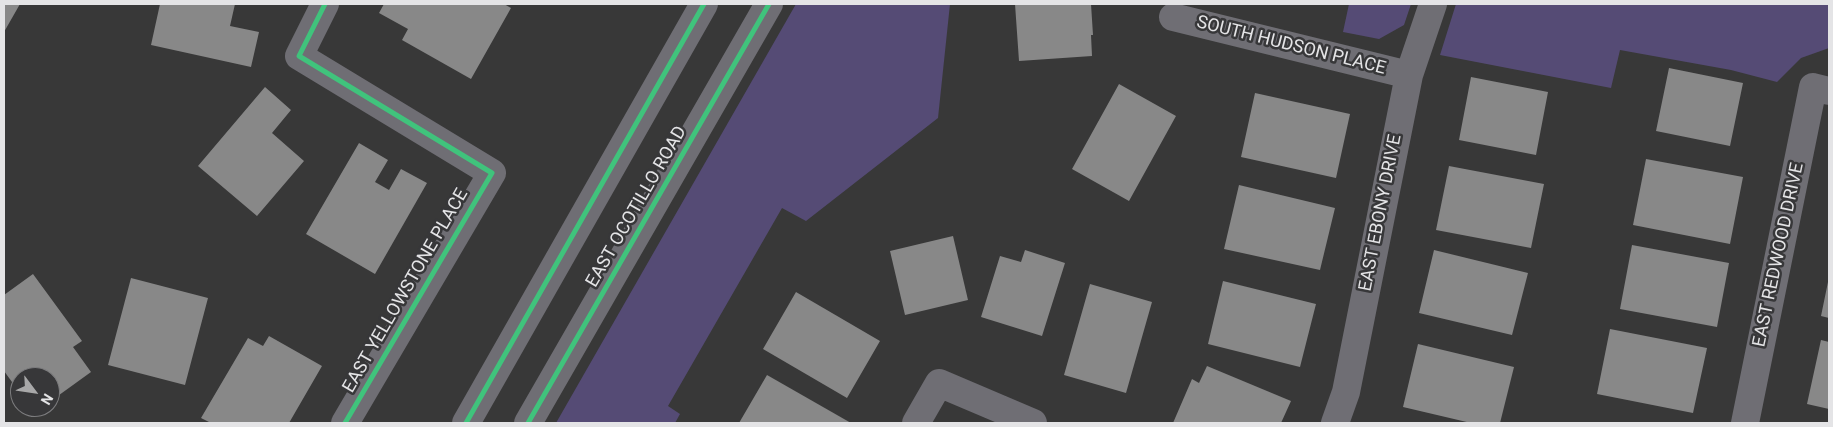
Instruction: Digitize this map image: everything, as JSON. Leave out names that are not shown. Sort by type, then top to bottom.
[{"type":"street","name":"EAST YELLOWSTONE PLACE","points":[[325,4],[299,56],[492,172],[345,423]]},
{"type":"street","points":[[466,423],[704,4]]},
{"type":"street","name":"EAST OCOTILLO ROAD","points":[[528,423],[768,4]]},
{"type":"street","name":"EAST EBONY DRIVE","points":[[1335,423],[1346,392],[1409,75],[1433,4]]},
{"type":"street","name":"SOUTH HUDSON PLACE","points":[[1173,17],[1409,75]]},
{"type":"street","name":"EAST REDWOOD DRIVE","points":[[1745,423],[1821,89]]},
{"type":"street","points":[[916,423],[939,383],[1033,423]]},
{"type":"shaded area","points":[[796,4],[950,4],[938,118],[806,221],[782,208],[668,406],[680,414],[675,423],[556,423]]},
{"type":"shaded area","points":[[1349,4],[1411,4],[1404,25],[1379,39],[1343,32]]},
{"type":"shaded area","points":[[1456,4],[1829,4],[1829,48],[1801,58],[1777,82],[1731,70],[1620,50],[1611,88],[1440,55]]},
{"type":"building","points":[[4,4],[20,4],[4,32]]},
{"type":"building","points":[[160,4],[235,4],[230,26],[259,32],[251,67],[151,45]]},
{"type":"building","points":[[384,4],[504,4],[511,8],[471,79],[402,40],[408,29],[379,13]]},
{"type":"building","points":[[1015,4],[1091,4],[1092,56],[1019,61]]},
{"type":"building","points":[[1669,68],[1743,83],[1730,146],[1656,131]]},
{"type":"building","points":[[1471,77],[1548,92],[1536,155],[1459,140]]},
{"type":"building","points":[[1119,84],[1176,116],[1129,201],[1072,169]]},
{"type":"building","points":[[265,87],[291,110],[272,133],[304,161],[257,216],[198,166]]},
{"type":"building","points":[[1255,93],[1350,114],[1336,178],[1241,157]]},
{"type":"building","points":[[359,143],[388,160],[375,182],[389,190],[401,169],[427,183],[375,274],[306,234]]},
{"type":"building","points":[[1646,159],[1743,177],[1730,244],[1633,225]]},
{"type":"building","points":[[1449,166],[1544,184],[1531,248],[1436,230]]},
{"type":"building","points":[[1239,185],[1335,208],[1320,270],[1224,249]]},
{"type":"building","points":[[953,236],[968,300],[905,315],[890,251]]},
{"type":"building","points":[[1632,245],[1729,263],[1717,327],[1620,309]]},
{"type":"building","points":[[1025,250],[1065,263],[1042,336],[981,317],[1000,256],[1021,262]]},
{"type":"building","points":[[1434,250],[1528,273],[1512,335],[1419,313]]},
{"type":"building","points":[[33,274],[82,341],[73,347],[91,372],[60,394],[60,367],[10,367],[10,379],[4,371],[4,295]]},
{"type":"building","points":[[131,278],[208,298],[185,385],[108,365]]},
{"type":"building","points":[[1223,281],[1316,304],[1300,367],[1208,344]]},
{"type":"building","points":[[1829,282],[1829,318],[1821,316]]},
{"type":"building","points":[[1090,284],[1152,302],[1126,393],[1064,375]]},
{"type":"building","points":[[796,292],[880,341],[847,398],[763,349]]},
{"type":"building","points":[[1610,329],[1707,348],[1693,413],[1597,394]]},
{"type":"building","points":[[269,336],[322,366],[289,423],[211,423],[201,418],[248,338],[263,346]]},
{"type":"building","points":[[1821,340],[1829,342],[1829,409],[1807,404]]},
{"type":"building","points":[[1418,344],[1514,367],[1500,423],[1471,423],[1403,407]]},
{"type":"building","points":[[1207,366],[1291,401],[1281,423],[1173,423],[1192,379],[1199,383]]},
{"type":"building","points":[[767,375],[851,423],[739,423]]},
{"type":"cycle path","points":[[325,4],[299,56],[492,173],[345,423]]},
{"type":"cycle path","points":[[466,423],[704,4]]},
{"type":"cycle path","points":[[528,423],[769,4]]}]
